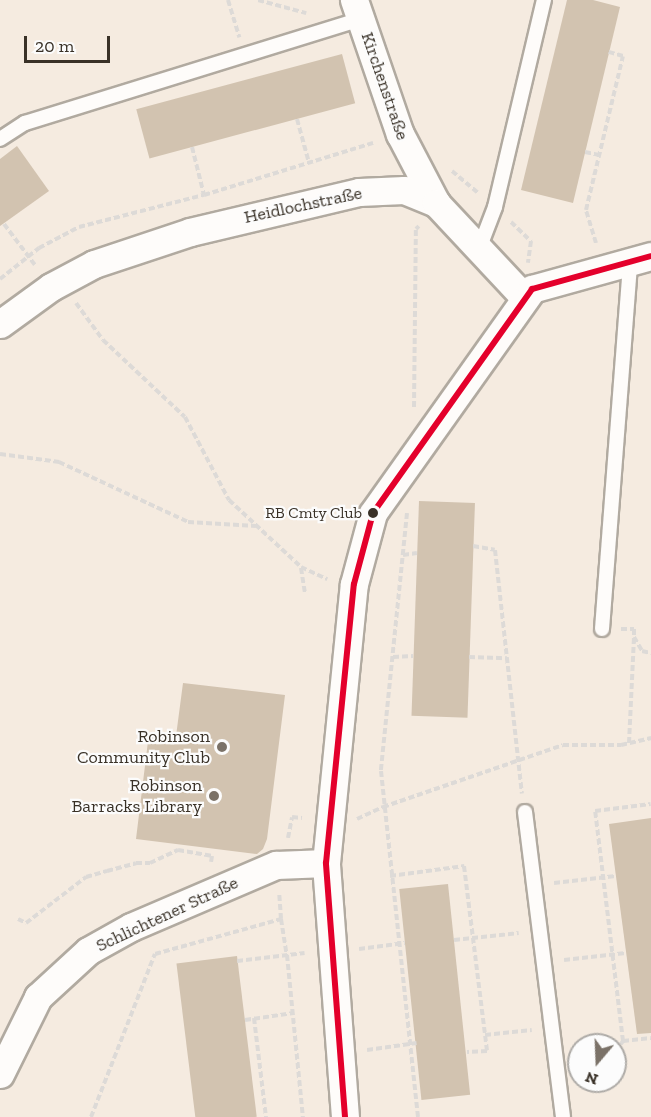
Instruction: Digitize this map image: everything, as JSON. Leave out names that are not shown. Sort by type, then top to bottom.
[{"type":"street","name":"Kirchenstraße","points":[[353,14],[400,134],[436,203]]},
{"type":"street","name":"Heidlochstraße","points":[[0,324],[51,287],[94,264],[160,241],[243,218],[359,192],[404,190],[436,203],[525,298]]},
{"type":"street","points":[[345,1117],[327,863],[354,584],[374,513],[532,289],[640,259]]},
{"type":"street","name":"Schlichtener Straße","points":[[0,1074],[38,997],[88,951],[131,927],[276,865],[327,863]]},
{"type":"lane","points":[[479,249],[495,207],[544,0]]},
{"type":"lane","points":[[0,139],[25,123],[244,55],[353,14]]},
{"type":"lane","points":[[602,629],[640,259]]},
{"type":"lane","points":[[525,812],[563,1117]]},
{"type":"path","points":[[228,0],[244,55]]},
{"type":"path","points":[[258,0],[353,14]]},
{"type":"path","points":[[603,269],[586,210],[623,56],[609,52]]},
{"type":"path","points":[[297,119],[309,163]]},
{"type":"path","points":[[192,147],[204,195]]},
{"type":"path","points":[[585,152],[599,155]]},
{"type":"path","points":[[4,224],[64,306],[73,299],[103,340],[185,417],[229,500],[301,567],[340,585],[354,584]]},
{"type":"path","points":[[0,454],[59,462],[188,522],[257,526]]},
{"type":"path","points":[[473,546],[495,550],[525,812]]},
{"type":"path","points":[[403,555],[417,554]]},
{"type":"path","points":[[301,567],[305,593]]},
{"type":"path","points":[[602,629],[634,629],[629,743]]},
{"type":"path","points":[[634,637],[642,651],[651,652]]},
{"type":"path","points":[[392,657],[413,656]]},
{"type":"path","points":[[468,657],[507,658]]},
{"type":"path","points":[[622,1033],[595,811],[651,804]]},
{"type":"path","points":[[18,919],[26,923],[86,877],[136,863],[150,863],[178,850]]},
{"type":"path","points":[[418,1117],[390,876],[464,866],[487,1050],[467,1052]]},
{"type":"path","points":[[535,885],[616,876]]},
{"type":"path","points":[[281,919],[287,956],[303,1117]]},
{"type":"path","points":[[454,940],[540,930]]},
{"type":"path","points":[[237,961],[405,943]]},
{"type":"path","points":[[544,962],[626,953]]},
{"type":"path","points":[[244,1020],[293,1013]]},
{"type":"path","points":[[254,1018],[266,1117]]},
{"type":"path","points":[[485,1035],[552,1028]]},
{"type":"path","points":[[627,1041],[651,1038]]},
{"type":"path","points":[[341,1053],[417,1043]]},
{"type":"building","points":[[567,0],[593,0],[620,7],[573,203],[521,190]]},
{"type":"building","points":[[342,54],[355,103],[149,158],[136,109]]},
{"type":"building","points":[[17,146],[49,191],[0,226],[0,159]]},
{"type":"building","points":[[419,501],[475,503],[467,718],[411,716]]},
{"type":"building","points":[[183,683],[285,695],[267,839],[263,849],[257,854],[136,839],[149,733],[176,736]]},
{"type":"building","points":[[651,818],[651,1033],[637,1034],[609,824]]},
{"type":"building","points":[[448,884],[470,1095],[421,1100],[399,889]]},
{"type":"building","points":[[237,956],[257,1117],[195,1117],[176,963]]},
{"type":"transit line","points":[[345,1117],[326,863],[354,584],[373,513],[532,289],[651,256]]},
{"type":"place","name":"RB Cmty Club","points":[[373,513]]},
{"type":"place","name":"Robinson Community Club","points":[[222,747]]},
{"type":"place","name":"Robinson Barracks Library","points":[[214,796]]}]
